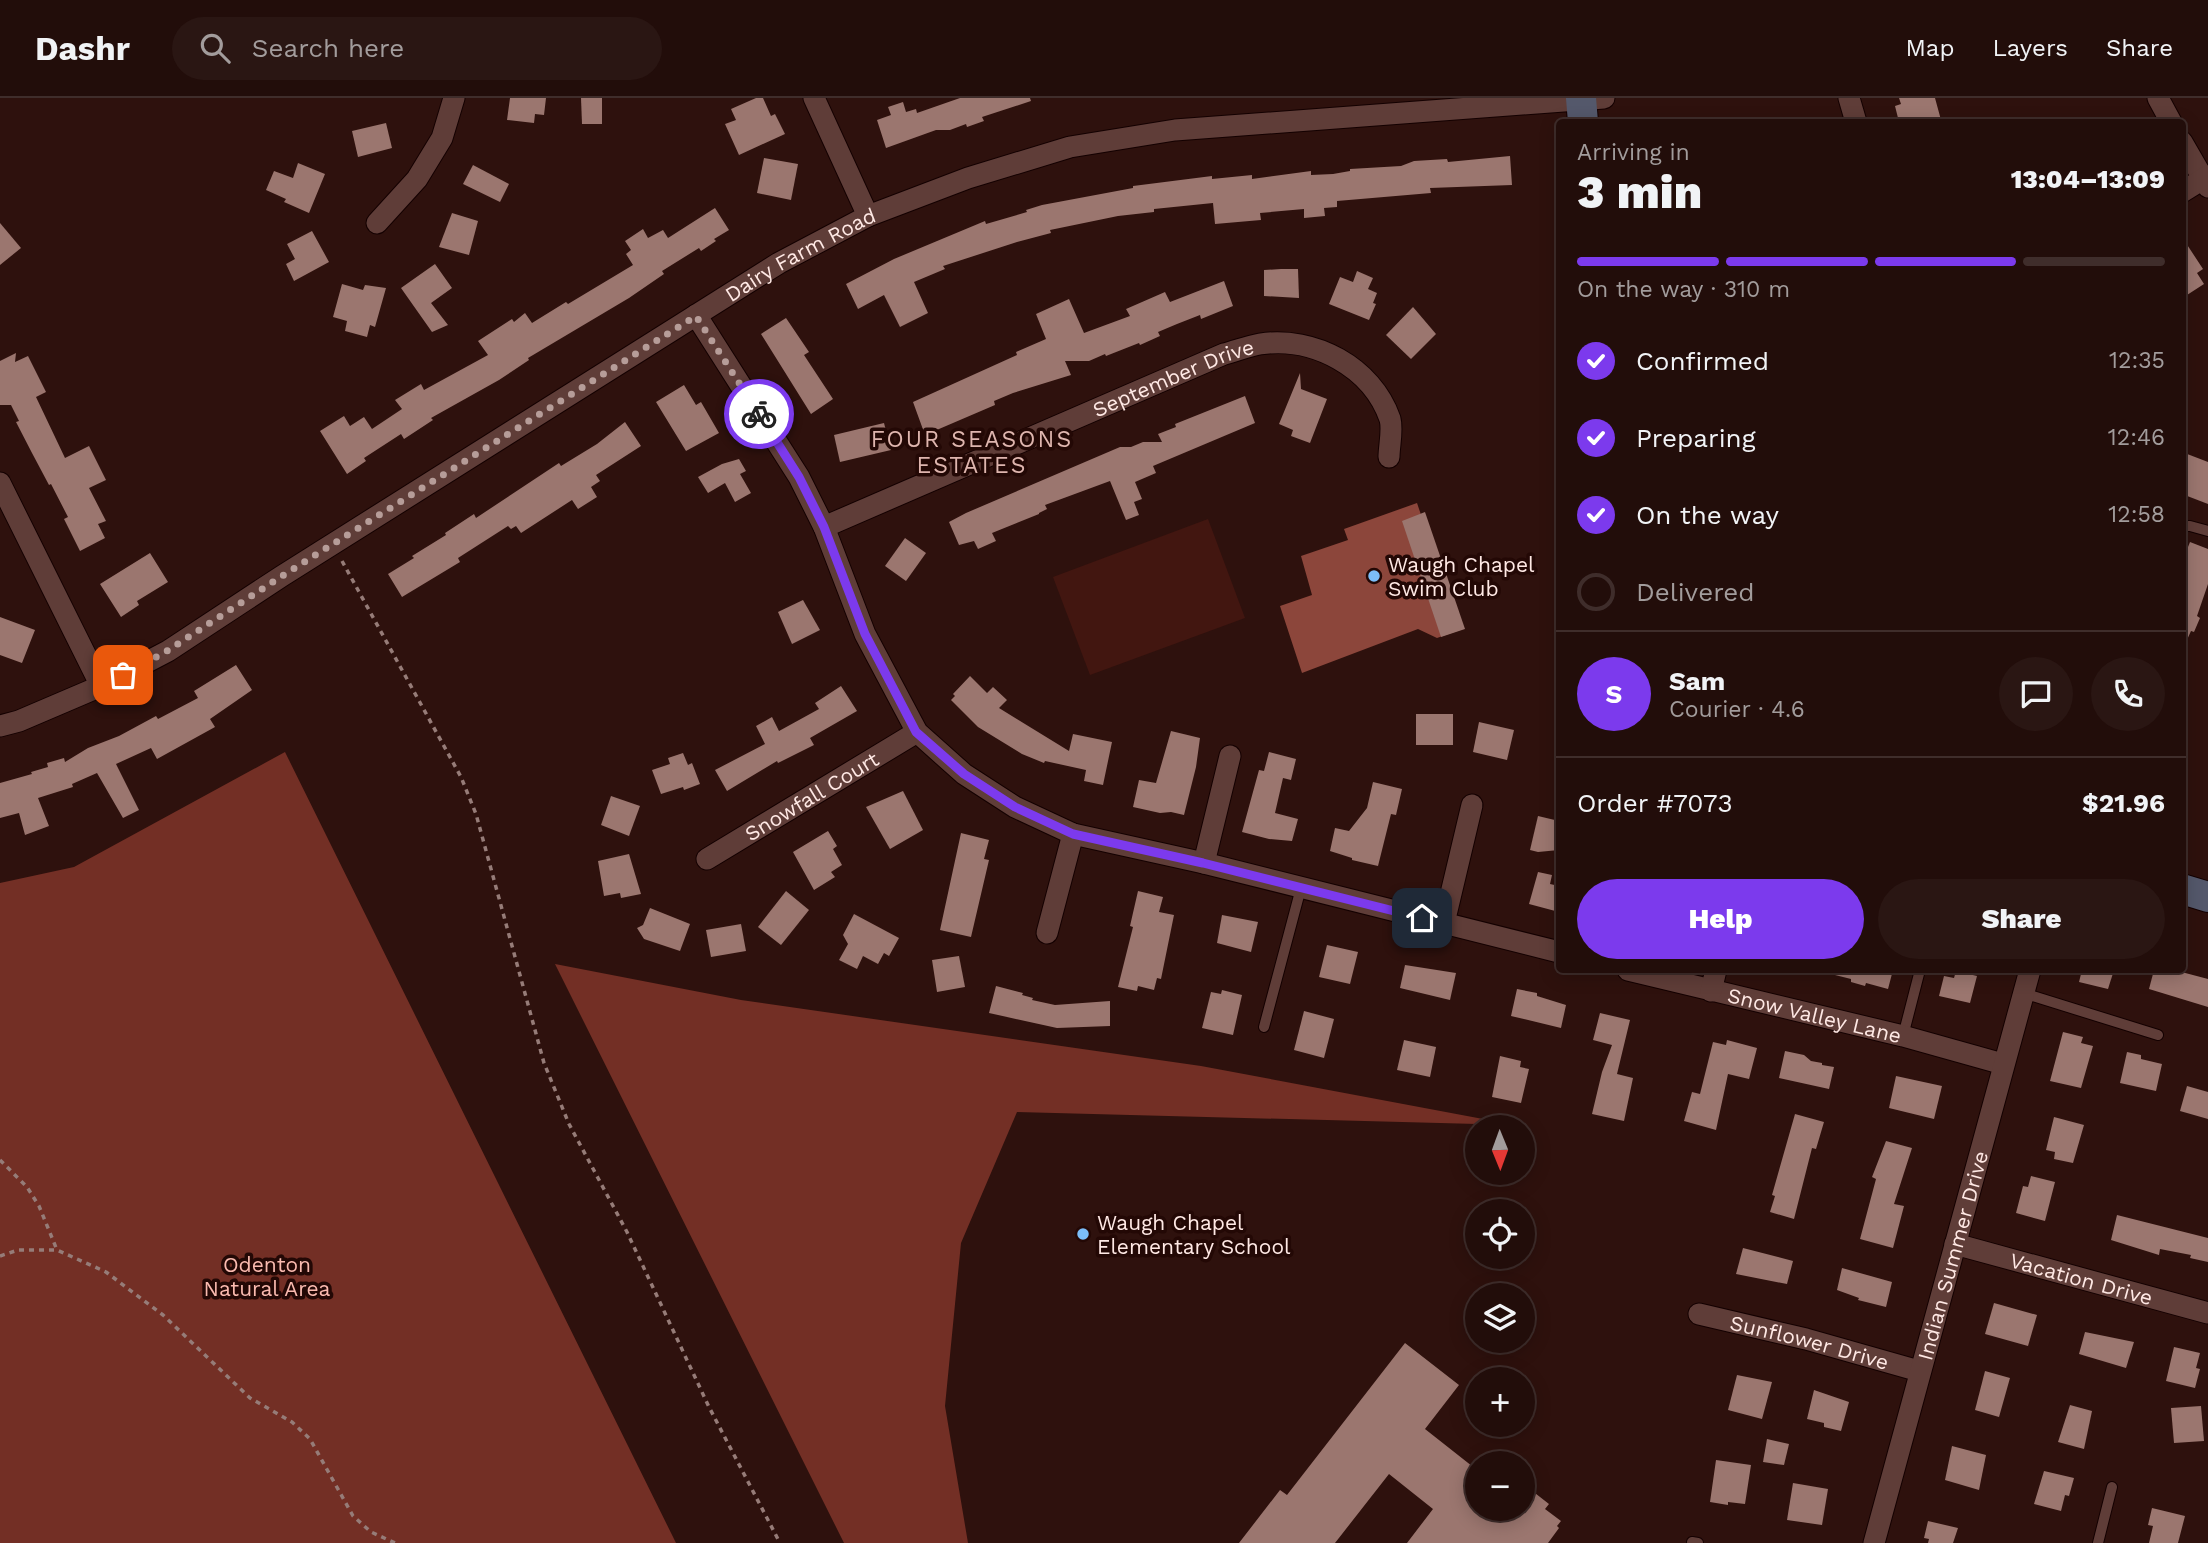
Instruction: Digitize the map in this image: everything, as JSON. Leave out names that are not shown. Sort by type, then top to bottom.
[{"type":"main road","points":[[2186,891],[2208,897]]},
{"type":"street","points":[[377,223],[417,179],[442,138],[454,98]]},
{"type":"street","points":[[814,98],[868,216]]},
{"type":"street","points":[[1849,98],[1855,119]]},
{"type":"street","points":[[2158,98],[2169,119]]},
{"type":"street","name":"Dairy Farm Road","points":[[0,726],[19,721],[101,686],[167,651],[779,263],[868,216],[968,178],[1070,147],[1175,130],[1326,108],[1588,105]]},
{"type":"street","points":[[2186,148],[2206,181],[2186,190]]},
{"type":"street","points":[[696,316],[799,477],[824,527],[865,634],[916,732],[964,774],[1015,807],[1073,834],[1203,863],[1556,951]]},
{"type":"street","name":"September Drive","points":[[824,527],[1224,354],[1262,344],[1303,345],[1342,359],[1374,388],[1391,422],[1389,457]]},
{"type":"street","points":[[1,485],[101,686]]},
{"type":"street","name":"Snowfall Court","points":[[707,859],[916,732]]},
{"type":"street","points":[[1203,863],[1230,757]]},
{"type":"street","points":[[1444,923],[1472,805]]},
{"type":"street","points":[[1048,933],[1073,834]]},
{"type":"street","name":"Snow Valley Lane","points":[[1640,973],[1903,1036],[2003,1063]]},
{"type":"street","points":[[1711,990],[1715,973]]},
{"type":"street","name":"Indian Summer Drive","points":[[1874,1543],[2028,973]]},
{"type":"street","name":"Vacation Drive","points":[[1955,1244],[2208,1313]]},
{"type":"street","name":"Sunflower Drive","points":[[1699,1314],[1806,1339],[1919,1371]]},
{"type":"lane","points":[[2186,526],[2208,531]]},
{"type":"lane","points":[[1265,1027],[1301,888]]},
{"type":"lane","points":[[1903,1036],[1919,973]]},
{"type":"lane","points":[[2023,993],[2158,1035]]},
{"type":"lane","points":[[2098,1543],[2112,1487]]},
{"type":"path","points":[[333,545],[461,777],[476,814],[544,1063],[569,1124],[627,1232],[709,1407],[780,1543]]},
{"type":"path","points":[[0,1160],[27,1187],[39,1206],[57,1251]]},
{"type":"path","points":[[0,1256],[18,1250],[57,1251],[106,1272],[163,1315],[250,1398],[292,1422],[310,1439],[353,1516],[371,1532],[395,1543]]},
{"type":"shaded area","name":"Waugh Chapel Swim Club","points":[[1417,503],[1460,630],[1437,638],[1418,629],[1302,673],[1280,606],[1312,595],[1301,556],[1348,540],[1344,529]]},
{"type":"shaded area","points":[[1208,519],[1245,618],[1090,675],[1053,577]]},
{"type":"green space","name":"Odenton Natural Area","points":[[285,752],[676,1543],[0,1543],[0,883],[74,867]]},
{"type":"green space","points":[[555,964],[741,1000],[1201,1066],[1465,1116],[1465,1124],[1017,1112],[961,1243],[945,1406],[968,1543],[844,1543]]},
{"type":"building","points":[[510,98],[546,98],[544,115],[535,114],[534,123],[507,120]]},
{"type":"building","points":[[581,98],[602,98],[602,124],[582,124]]},
{"type":"building","points":[[756,98],[763,98],[771,116],[775,114],[785,134],[739,155],[725,124],[736,120],[731,109]]},
{"type":"building","points":[[960,98],[1030,98],[1031,101],[982,117],[984,121],[967,127],[966,124],[950,130],[936,130],[886,148],[877,120],[891,115],[888,107],[903,102],[906,112],[916,109],[917,113]]},
{"type":"building","points":[[1899,98],[1935,98],[1941,119],[1898,119],[1895,106],[1901,104]]},
{"type":"building","points":[[386,123],[392,148],[358,157],[352,131]]},
{"type":"building","points":[[1510,156],[1512,185],[1430,188],[1431,193],[1337,201],[1337,207],[1324,208],[1325,216],[1304,218],[1304,209],[1260,213],[1261,220],[1215,224],[1213,203],[1154,209],[1154,212],[1118,216],[1050,230],[1051,233],[943,266],[945,269],[914,282],[928,313],[900,327],[884,295],[858,309],[846,284],[894,259],[985,221],[986,224],[1042,205],[1133,186],[1212,176],[1212,179],[1252,175],[1252,179],[1311,171],[1311,175],[1333,174],[1350,169],[1401,166],[1414,161],[1447,159],[1448,162]]},
{"type":"building","points":[[764,158],[798,164],[791,200],[757,193]]},
{"type":"building","points":[[298,163],[325,174],[309,213],[266,190],[274,171],[293,178]]},
{"type":"building","points":[[473,165],[509,184],[500,202],[463,184]]},
{"type":"building","points":[[715,208],[729,230],[714,239],[716,241],[701,251],[699,248],[662,271],[664,274],[629,298],[528,358],[529,360],[499,380],[431,418],[433,420],[404,439],[401,434],[364,458],[366,461],[347,474],[320,431],[344,416],[350,426],[364,417],[372,429],[402,409],[395,400],[421,384],[424,390],[488,355],[478,341],[512,319],[514,322],[525,313],[532,323],[633,265],[626,254],[631,250],[625,241],[643,229],[648,238],[663,230],[668,238]]},
{"type":"building","points":[[452,213],[478,221],[469,255],[439,247]]},
{"type":"building","points":[[0,223],[21,248],[0,265]]},
{"type":"building","points":[[312,231],[329,262],[294,281],[286,264],[295,259],[287,244]]},
{"type":"building","points":[[2186,243],[2203,269],[2197,273],[2204,284],[2187,295]]},
{"type":"building","points":[[435,264],[452,288],[431,303],[448,325],[432,332],[401,288]]},
{"type":"building","points":[[1298,269],[1299,298],[1264,296],[1264,270]]},
{"type":"building","points":[[1357,271],[1373,278],[1368,289],[1377,293],[1373,303],[1376,304],[1369,320],[1329,304],[1340,277],[1353,282]]},
{"type":"building","points":[[1224,281],[1233,306],[1201,319],[1200,315],[1177,324],[1158,332],[1160,336],[1140,345],[1139,343],[1089,361],[1065,361],[1071,375],[1013,393],[994,401],[995,405],[925,435],[913,402],[1046,339],[1036,314],[1069,299],[1084,333],[1130,316],[1126,309],[1165,292],[1170,302]]},
{"type":"building","points":[[342,284],[363,290],[365,285],[386,288],[375,327],[370,325],[367,337],[345,331],[347,321],[333,317]]},
{"type":"building","points":[[1413,307],[1436,334],[1411,359],[1386,335]]},
{"type":"building","points":[[786,318],[809,352],[804,355],[833,399],[811,414],[761,334]]},
{"type":"building","points":[[16,353],[15,362],[28,356],[46,392],[36,397],[65,458],[89,446],[106,480],[89,488],[106,521],[98,524],[105,538],[80,551],[64,519],[68,517],[16,422],[19,421],[11,405],[0,405],[0,361]]},
{"type":"building","points":[[1300,373],[1301,389],[1327,399],[1310,443],[1291,436],[1293,430],[1279,424]]},
{"type":"building","points":[[684,385],[696,405],[701,402],[719,433],[686,451],[656,402]]},
{"type":"building","points":[[1245,396],[1255,423],[1153,466],[1156,473],[1135,482],[1142,499],[1134,502],[1139,515],[1126,520],[1110,481],[1045,505],[1047,509],[1039,514],[992,533],[996,541],[978,549],[974,541],[959,545],[949,522],[966,513],[1120,447],[1131,447],[1143,442],[1162,442],[1158,434],[1176,427],[1175,424]]},
{"type":"building","points":[[625,422],[641,446],[596,475],[600,481],[591,487],[597,497],[578,509],[572,500],[521,533],[516,526],[511,529],[508,526],[458,558],[460,562],[402,597],[388,574],[474,514],[476,518],[559,463],[561,466],[597,444]]},
{"type":"building","points":[[884,423],[891,450],[840,462],[834,435]]},
{"type":"building","points":[[2186,454],[2208,462],[2208,504],[2186,496]]},
{"type":"building","points":[[739,459],[746,471],[740,474],[751,493],[735,502],[725,483],[708,493],[698,477],[722,464]]},
{"type":"building","points":[[1425,512],[1465,629],[1441,637],[1402,521]]},
{"type":"building","points":[[905,538],[926,553],[906,581],[885,566]]},
{"type":"building","points":[[2190,542],[2208,549],[2208,584],[2197,616],[2200,618],[2186,642],[2186,552]]},
{"type":"building","points":[[150,553],[168,582],[137,601],[139,605],[121,617],[100,584]]},
{"type":"building","points":[[803,600],[820,630],[792,644],[778,612]]},
{"type":"building","points":[[0,617],[35,630],[22,663],[0,655]]},
{"type":"building","points":[[236,665],[252,690],[210,719],[215,727],[157,759],[151,748],[116,764],[139,810],[123,818],[97,773],[72,784],[73,787],[38,798],[49,826],[25,835],[19,813],[0,818],[0,783],[32,774],[31,772],[48,767],[47,763],[64,758],[65,762],[88,748],[119,736],[156,716],[158,719],[198,698],[194,691]]},
{"type":"building","points":[[970,676],[987,693],[993,687],[1007,700],[999,708],[1069,751],[1073,734],[1112,742],[1103,785],[1084,781],[1086,770],[1045,761],[1044,763],[1022,754],[978,727],[951,700],[955,696],[953,694]]},
{"type":"building","points":[[841,686],[857,711],[810,738],[814,745],[778,763],[777,761],[727,791],[715,770],[765,744],[756,726],[772,717],[779,731],[819,709],[815,703]]},
{"type":"building","points":[[1416,714],[1453,714],[1453,745],[1416,745]]},
{"type":"building","points":[[1479,722],[1514,730],[1507,760],[1473,752]]},
{"type":"building","points":[[1171,731],[1200,738],[1184,815],[1133,807],[1139,780],[1156,783]]},
{"type":"building","points":[[1269,752],[1296,759],[1291,780],[1283,778],[1275,813],[1298,819],[1292,841],[1269,839],[1242,832],[1259,770],[1264,771]]},
{"type":"building","points":[[683,753],[688,765],[692,763],[700,784],[661,794],[652,770],[670,764],[668,758]]},
{"type":"building","points":[[1373,782],[1402,789],[1396,815],[1391,814],[1378,866],[1330,851],[1335,828],[1349,831],[1367,808]]},
{"type":"building","points":[[903,791],[923,830],[890,849],[866,807]]},
{"type":"building","points":[[611,796],[640,806],[629,836],[601,825]]},
{"type":"building","points":[[1538,816],[1556,820],[1556,850],[1530,850]]},
{"type":"building","points":[[828,831],[837,846],[833,849],[842,865],[831,872],[835,877],[814,890],[793,852]]},
{"type":"building","points":[[961,833],[989,840],[984,859],[989,860],[971,937],[940,930]]},
{"type":"building","points":[[629,854],[641,894],[621,898],[620,893],[604,896],[598,861]]},
{"type":"building","points":[[1538,872],[1552,875],[1550,884],[1556,885],[1556,911],[1529,904]]},
{"type":"building","points":[[786,891],[809,910],[781,945],[758,927]]},
{"type":"building","points":[[1138,891],[1163,897],[1159,912],[1174,915],[1161,979],[1157,978],[1154,990],[1138,986],[1137,991],[1118,987],[1133,927],[1130,926]]},
{"type":"building","points":[[650,908],[690,924],[680,951],[644,939],[637,928],[643,925]]},
{"type":"building","points":[[854,914],[899,938],[889,956],[884,953],[878,964],[863,956],[857,969],[839,960],[848,944],[843,935]]},
{"type":"building","points":[[1222,915],[1258,922],[1251,952],[1217,943]]},
{"type":"building","points":[[741,924],[746,951],[711,957],[706,930]]},
{"type":"building","points":[[1327,945],[1358,952],[1350,984],[1319,977]]},
{"type":"building","points":[[959,956],[965,987],[937,992],[932,960]]},
{"type":"building","points":[[1405,965],[1456,973],[1450,1000],[1400,988]]},
{"type":"building","points":[[1892,973],[1888,989],[1866,983],[1865,986],[1835,975]]},
{"type":"building","points":[[1955,973],[1977,976],[1970,1003],[1939,996],[1944,976],[1954,978]]},
{"type":"building","points":[[2081,973],[2113,973],[2108,989],[2079,982]]},
{"type":"building","points":[[2153,973],[2185,973],[2208,979],[2208,1007],[2149,989]]},
{"type":"building","points":[[996,986],[1023,993],[1022,995],[1033,998],[1032,1000],[1055,1005],[1110,1001],[1110,1026],[1057,1028],[989,1013]]},
{"type":"building","points":[[1517,989],[1537,993],[1537,996],[1566,1005],[1561,1028],[1511,1016]]},
{"type":"building","points":[[1222,990],[1242,995],[1233,1035],[1202,1028],[1211,992],[1221,994]]},
{"type":"building","points":[[1304,1011],[1334,1019],[1324,1058],[1294,1050]]},
{"type":"building","points":[[1600,1013],[1630,1020],[1617,1074],[1633,1078],[1624,1121],[1592,1114],[1612,1045],[1593,1040]]},
{"type":"building","points":[[2063,1032],[2083,1037],[2081,1043],[2093,1046],[2081,1088],[2050,1081]]},
{"type":"building","points":[[1404,1040],[1436,1047],[1430,1077],[1397,1070]]},
{"type":"building","points":[[1727,1040],[1757,1048],[1749,1079],[1728,1074],[1716,1130],[1684,1121],[1692,1092],[1700,1094],[1713,1042],[1726,1045]]},
{"type":"building","points":[[1785,1051],[1834,1067],[1829,1089],[1779,1078]]},
{"type":"building","points":[[2127,1052],[2162,1064],[2156,1091],[2120,1083]]},
{"type":"building","points":[[1500,1056],[1521,1061],[1520,1067],[1529,1069],[1521,1103],[1492,1097]]},
{"type":"building","points":[[1896,1076],[1942,1086],[1934,1119],[1889,1108]]},
{"type":"building","points":[[2187,1086],[2208,1092],[2208,1119],[2180,1111]]},
{"type":"building","points":[[1795,1114],[1824,1122],[1816,1149],[1812,1148],[1794,1219],[1770,1212],[1775,1196],[1772,1195]]},
{"type":"building","points":[[2054,1117],[2084,1125],[2073,1163],[2054,1159],[2055,1152],[2046,1150]]},
{"type":"building","points":[[1886,1141],[1912,1148],[1894,1204],[1904,1206],[1893,1248],[1860,1239],[1876,1179],[1872,1177]]},
{"type":"building","points":[[2031,1176],[2055,1182],[2045,1221],[2016,1213],[2023,1186],[2028,1187]]},
{"type":"building","points":[[2117,1215],[2208,1238],[2208,1262],[2190,1258],[2191,1255],[2160,1249],[2159,1255],[2111,1240]]},
{"type":"building","points":[[1743,1248],[1793,1261],[1787,1284],[1736,1274]]},
{"type":"building","points":[[1842,1268],[1892,1282],[1886,1307],[1858,1300],[1859,1298],[1837,1290]]},
{"type":"building","points":[[1994,1303],[2037,1315],[2028,1346],[1985,1334]]},
{"type":"building","points":[[2085,1332],[2134,1342],[2126,1368],[2079,1354]]},
{"type":"building","points":[[1405,1343],[1459,1385],[1425,1429],[1465,1461],[1465,1521],[1535,1521],[1535,1493],[1549,1504],[1545,1509],[1561,1521],[1548,1543],[1407,1543],[1433,1509],[1389,1474],[1335,1543],[1239,1543],[1280,1490],[1287,1495]]},
{"type":"building","points":[[2174,1347],[2200,1353],[2196,1368],[2200,1369],[2195,1388],[2166,1381]]},
{"type":"building","points":[[1985,1371],[2010,1378],[1999,1417],[1975,1410]]},
{"type":"building","points":[[1737,1375],[1772,1382],[1762,1419],[1728,1410]]},
{"type":"building","points":[[1814,1390],[1849,1402],[1841,1431],[1807,1419]]},
{"type":"building","points":[[2070,1405],[2092,1411],[2084,1449],[2058,1442]]},
{"type":"building","points":[[2201,1406],[2204,1441],[2174,1443],[2171,1408]]},
{"type":"building","points":[[1767,1439],[1789,1444],[1784,1465],[1763,1462]]},
{"type":"building","points":[[1952,1446],[1986,1455],[1979,1490],[1945,1480]]},
{"type":"building","points":[[1716,1460],[1751,1465],[1745,1504],[1710,1502]]},
{"type":"building","points":[[2044,1471],[2074,1478],[2069,1496],[2065,1495],[2061,1511],[2034,1504]]},
{"type":"building","points":[[1793,1483],[1828,1489],[1822,1525],[1787,1520]]},
{"type":"building","points":[[2152,1508],[2185,1516],[2178,1543],[2149,1543],[2153,1526],[2148,1525]]},
{"type":"building","points":[[1928,1521],[1958,1528],[1953,1543],[1928,1543],[1929,1539],[1924,1538]]},
{"type":"way so far","points":[[123,675],[167,651],[696,316],[759,414]]},
{"type":"place","name":"Waugh Chapel Swim Club","points":[[1374,576]]},
{"type":"place","name":"Waugh Chapel Elementary School","points":[[1083,1234]]},
{"type":"district","name":"FOUR SEASONS ESTATES","points":[[972,452]]},
{"type":"route","points":[[759,414],[799,477],[824,527],[865,634],[916,732],[964,774],[1015,807],[1073,834],[1203,863],[1422,918]]}]
